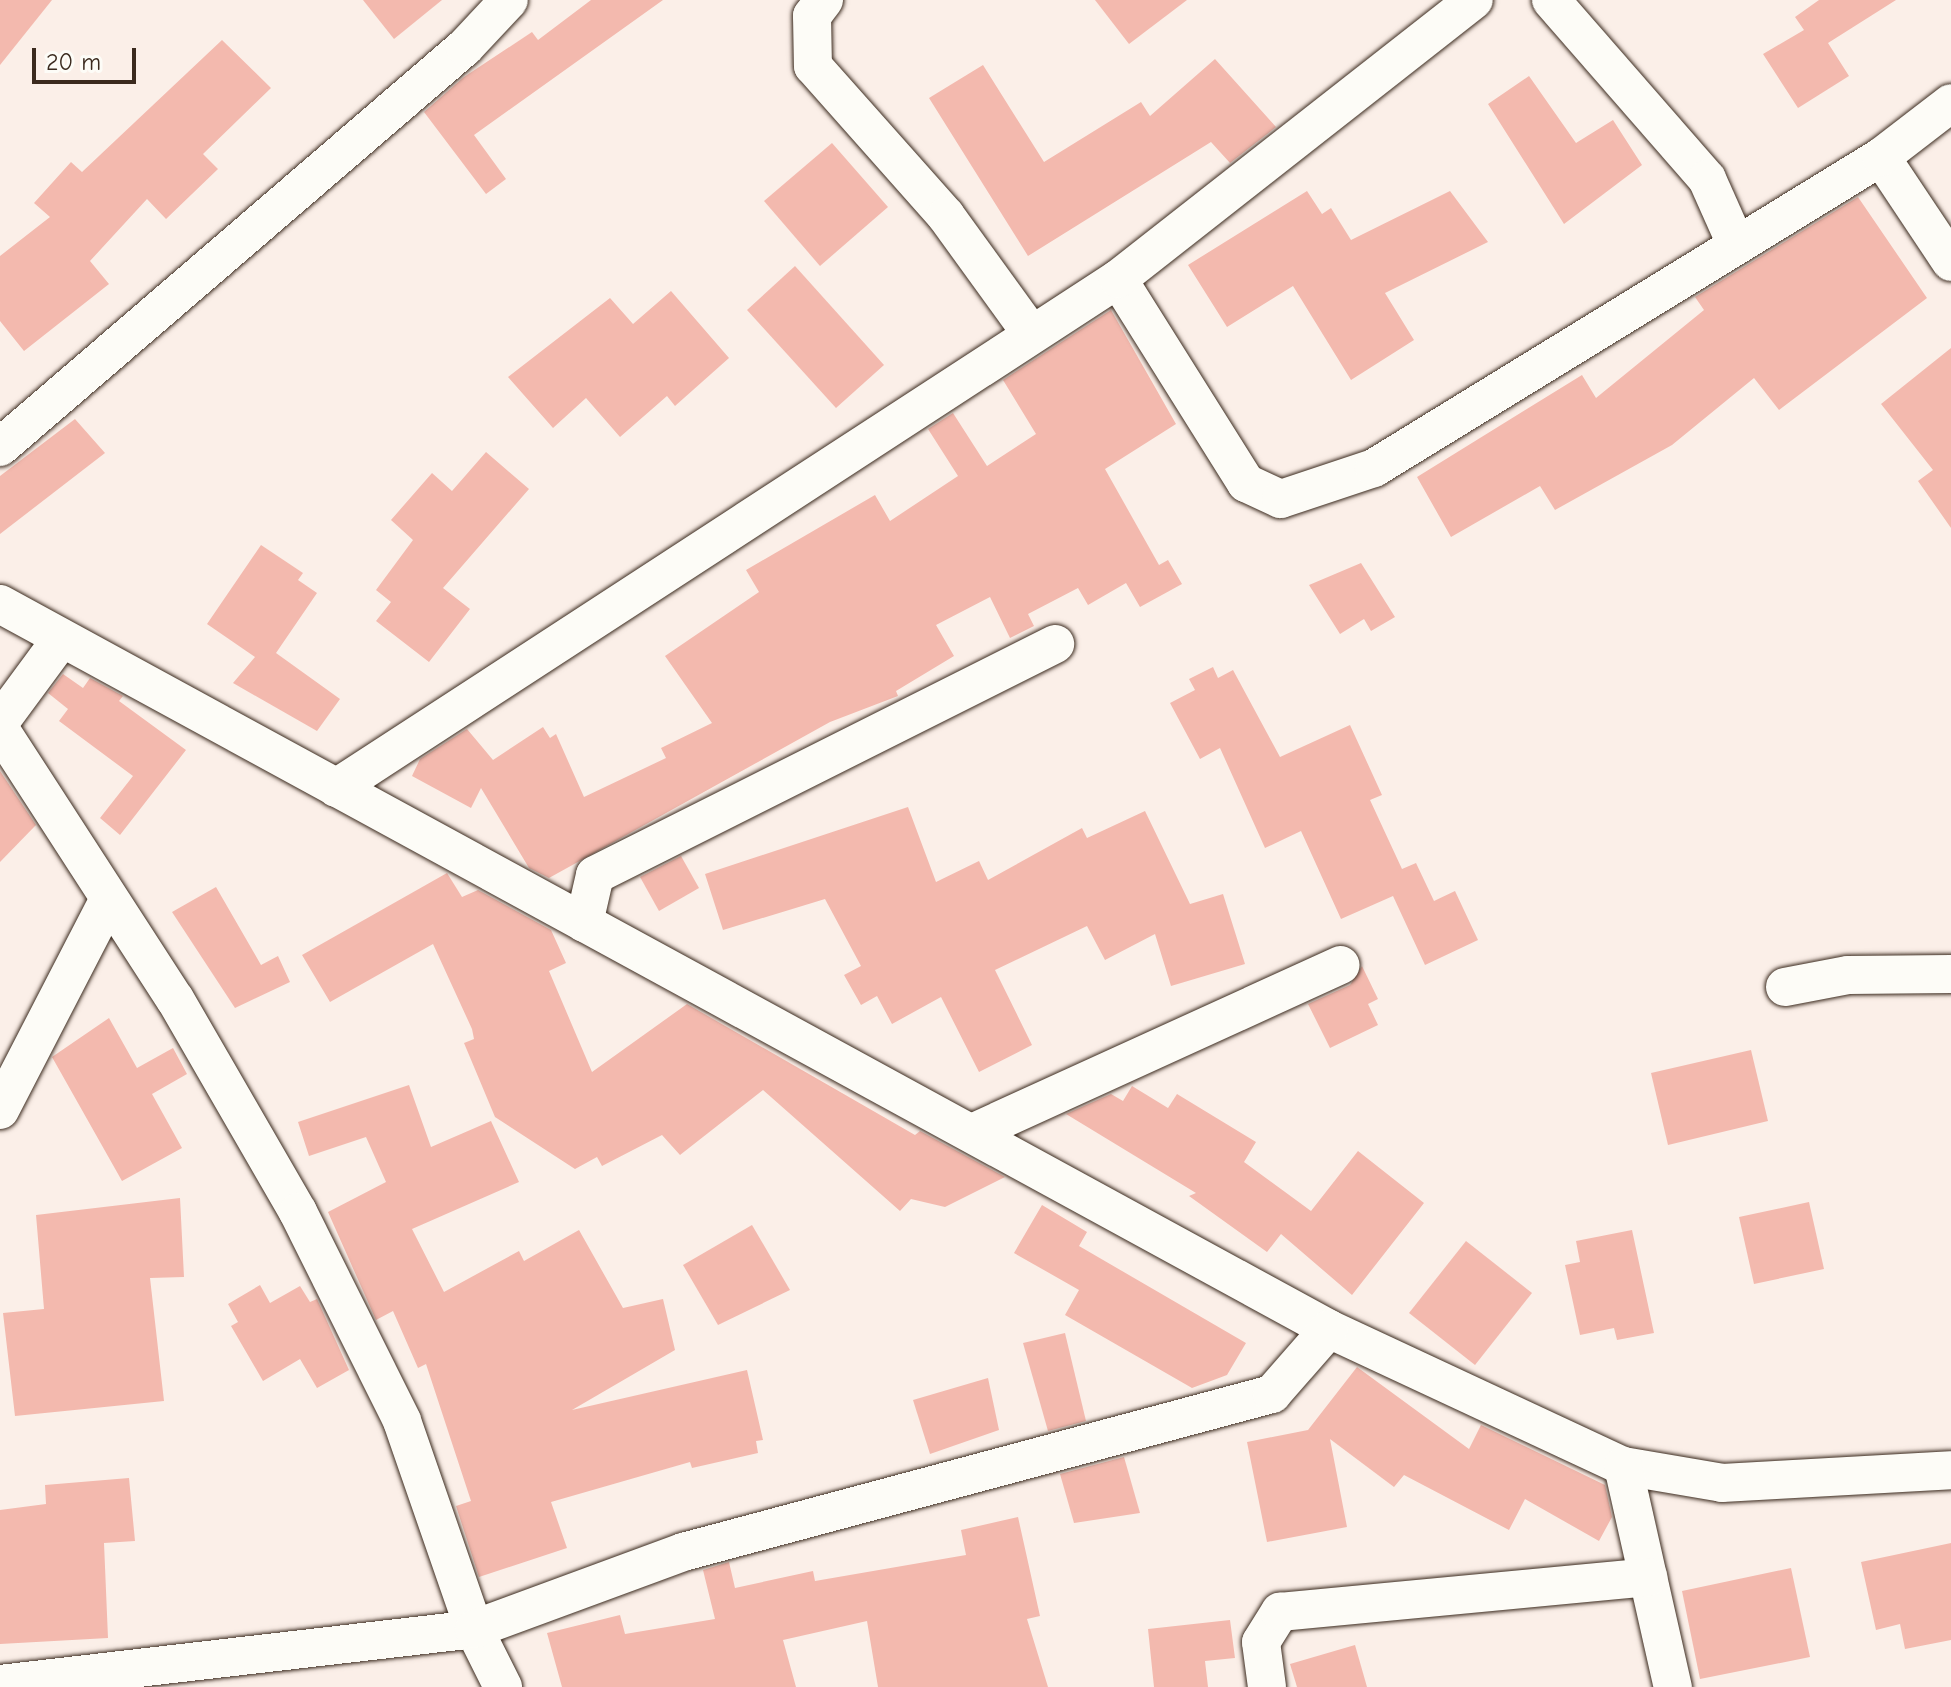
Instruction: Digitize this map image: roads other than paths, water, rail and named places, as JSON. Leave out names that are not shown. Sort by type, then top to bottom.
[{"type":"street","points":[[0,447],[465,47],[509,0]]},
{"type":"street","points":[[824,0],[812,16],[813,66],[946,216],[1030,332]]},
{"type":"street","points":[[336,788],[1030,332],[1118,279],[1474,0]]},
{"type":"street","points":[[1551,0],[1707,179],[1735,242]]},
{"type":"street","points":[[1118,279],[1246,483],[1281,499],[1374,468],[1662,294],[1735,242],[1881,157],[1951,103]]},
{"type":"street","points":[[1881,157],[1951,262]]},
{"type":"street","points":[[0,604],[1329,1329],[1623,1466],[1722,1483],[1951,1470]]},
{"type":"street","points":[[0,722],[62,638]]},
{"type":"street","points":[[584,923],[595,875],[1055,644]]},
{"type":"street","points":[[0,729],[108,901],[175,999],[298,1212],[402,1421],[474,1629],[503,1687]]},
{"type":"street","points":[[0,1110],[108,901]]},
{"type":"street","points":[[972,1133],[1340,965]]},
{"type":"street","points":[[1785,987],[1848,975],[1951,974]]},
{"type":"street","points":[[0,1684],[474,1629],[683,1552],[1272,1394],[1329,1329]]},
{"type":"street","points":[[1623,1466],[1673,1687]]},
{"type":"street","points":[[1267,1687],[1261,1642],[1280,1612],[1648,1577]]}]
